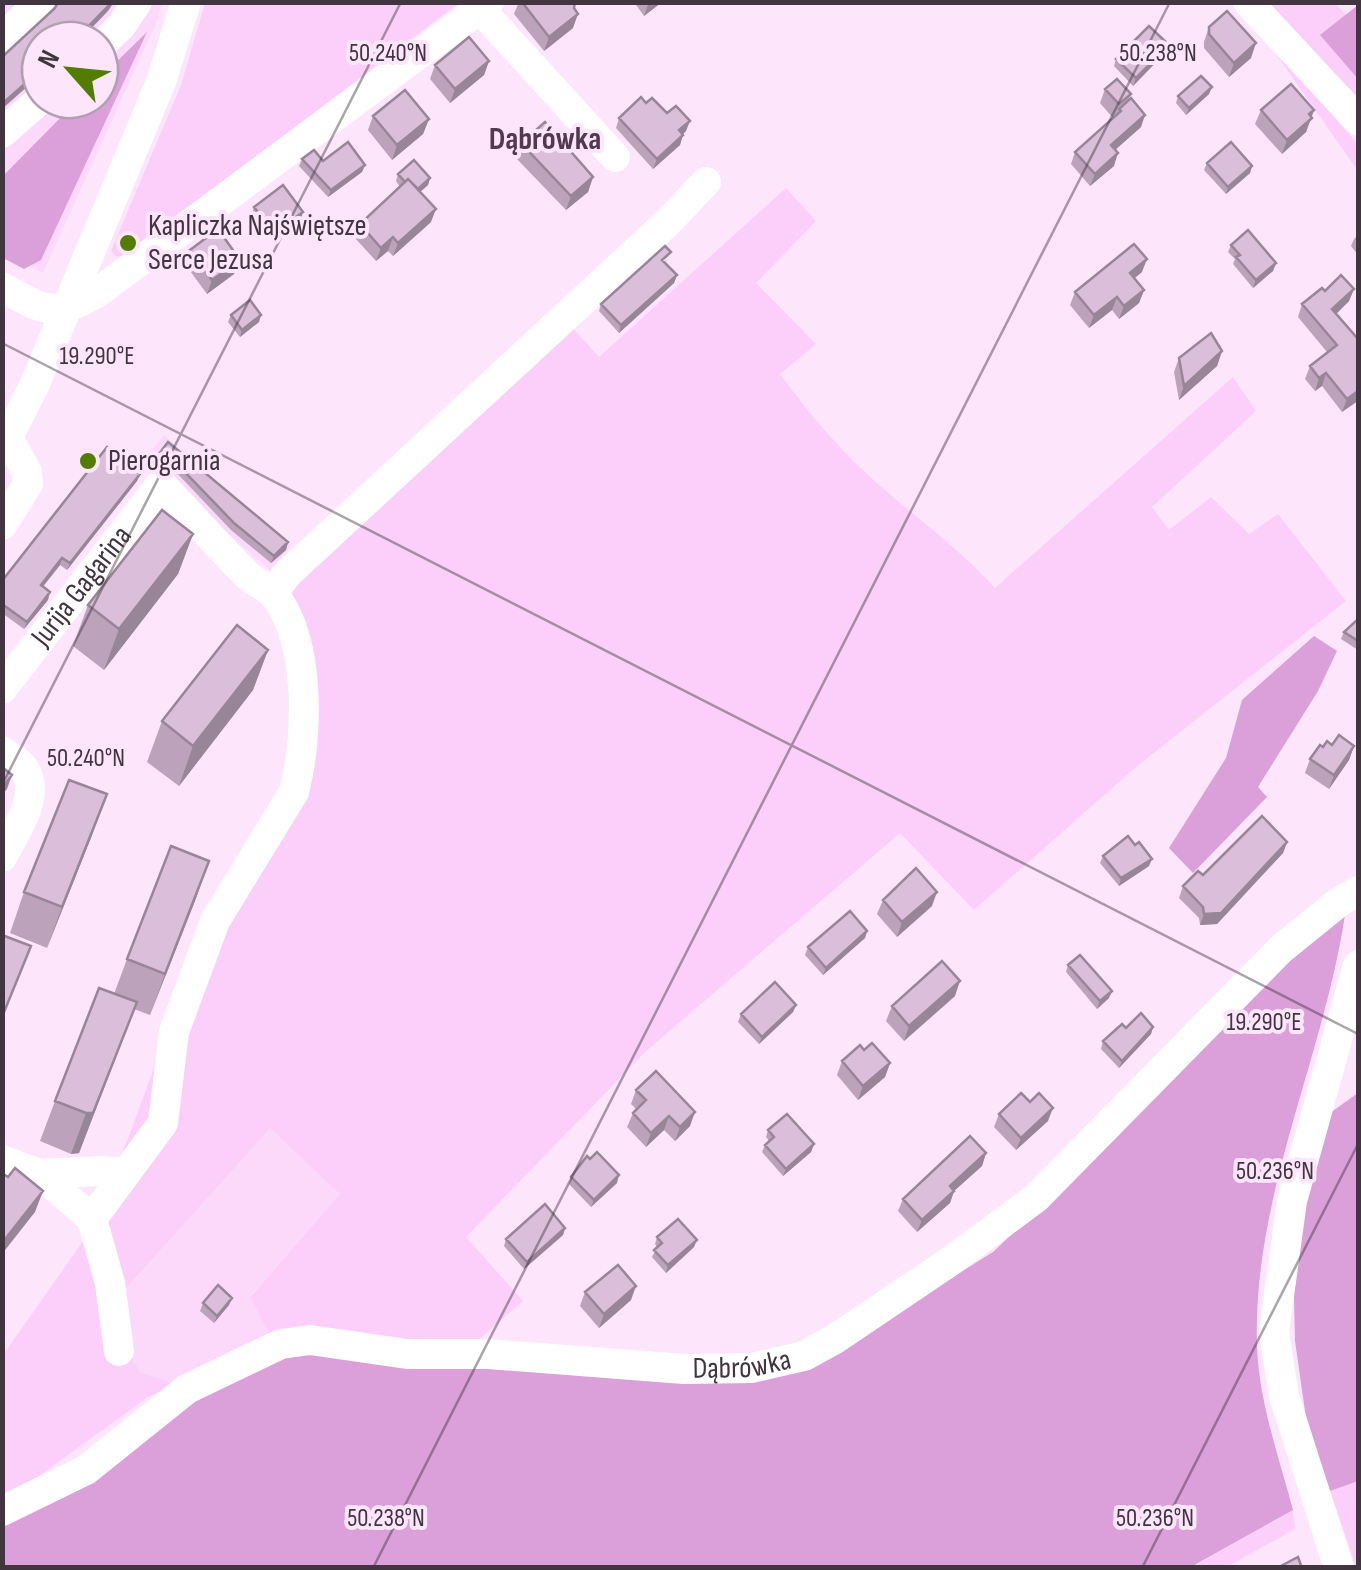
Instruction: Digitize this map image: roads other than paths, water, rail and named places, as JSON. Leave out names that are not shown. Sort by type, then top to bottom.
[{"type":"street","points":[[2,39],[40,2]]},
{"type":"street","points":[[120,27],[137,2]]},
{"type":"street","points":[[2,525],[28,484],[27,472],[6,444],[160,82],[186,2]]},
{"type":"street","points":[[1248,2],[1358,120]]},
{"type":"street","points":[[2,287],[50,310],[66,310],[97,294],[484,6],[614,157]]},
{"type":"street","points":[[92,1219],[164,1123],[174,1032],[222,906],[294,792],[299,772],[302,673],[297,642],[273,593],[287,574],[669,221],[706,182]]},
{"type":"street","name":"Jurija Gagarina","points":[[2,689],[162,484],[250,577],[273,593]]},
{"type":"street","points":[[2,751],[23,767],[30,788],[26,810],[2,857]]},
{"type":"street","name":"Dąbrówka","points":[[2,1511],[86,1470],[188,1389],[281,1344],[310,1340],[407,1354],[488,1354],[684,1369],[752,1368],[804,1356],[836,1339],[952,1260],[1036,1198],[1282,949],[1358,891]]},
{"type":"street","points":[[1340,1568],[1284,1396],[1274,1332],[1292,1202],[1358,965]]},
{"type":"street","points":[[2,1160],[40,1174],[92,1219],[110,1282],[119,1351]]},
{"type":"street","points":[[40,1174],[100,1170],[125,1173]]},
{"type":"place","name":"Kapliczka Najświętsze Serce Jezusa","points":[[128,243]]},
{"type":"place","name":"Pierogarnia","points":[[88,461]]},
{"type":"district","name":"Dąbrówka","points":[[545,139]]}]
